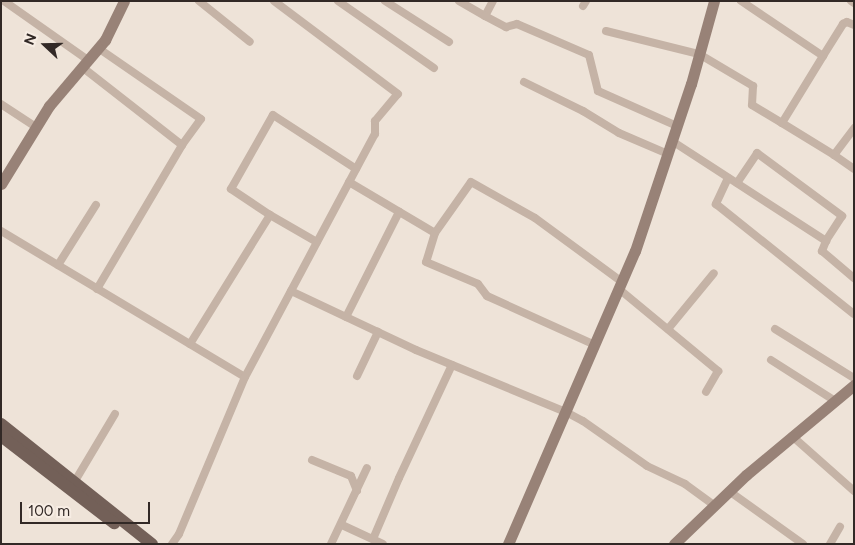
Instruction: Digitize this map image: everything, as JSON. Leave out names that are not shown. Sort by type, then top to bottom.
[{"type":"main road","points":[[1,424],[152,544]]},
{"type":"main road","points":[[1,436],[139,544]]},
{"type":"street","points":[[4,1],[85,63],[182,145]]},
{"type":"street","points":[[1,184],[49,106],[105,40],[124,1]]},
{"type":"street","points":[[199,1],[250,42]]},
{"type":"street","points":[[172,544],[179,534],[245,377],[375,134],[375,121],[398,94],[274,1]]},
{"type":"street","points":[[338,1],[434,68]]},
{"type":"street","points":[[385,1],[449,42]]},
{"type":"street","points":[[460,1],[506,27],[517,24],[589,55],[598,91],[677,126]]},
{"type":"street","points":[[485,16],[493,1]]},
{"type":"street","points":[[508,544],[635,251],[677,126],[714,1]]},
{"type":"street","points":[[741,1],[823,56]]},
{"type":"street","points":[[782,123],[843,24],[846,22],[854,25]]},
{"type":"street","points":[[606,31],[699,54],[753,86],[752,105],[854,169]]},
{"type":"street","points":[[97,289],[182,145],[201,119],[98,48]]},
{"type":"street","points":[[524,82],[582,111],[620,133],[668,154]]},
{"type":"street","points":[[1,104],[36,126]]},
{"type":"street","points":[[317,242],[270,215],[231,188],[273,115],[356,169]]},
{"type":"street","points":[[834,155],[854,128]]},
{"type":"street","points":[[672,141],[826,241]]},
{"type":"street","points":[[736,183],[757,153],[842,216],[826,241],[822,252],[854,278]]},
{"type":"street","points":[[728,178],[716,204],[854,314]]},
{"type":"street","points":[[349,182],[435,233]]},
{"type":"street","points":[[595,345],[486,296],[478,284],[426,262],[435,233],[471,182],[535,218],[620,286],[718,371],[706,392]]},
{"type":"street","points":[[58,265],[96,205]]},
{"type":"street","points":[[346,317],[399,212]]},
{"type":"street","points":[[190,344],[270,215]]},
{"type":"street","points":[[1,231],[245,377]]},
{"type":"street","points":[[668,329],[714,274]]},
{"type":"street","points":[[291,291],[452,365],[566,412],[583,421],[647,466],[685,484],[714,505]]},
{"type":"street","points":[[775,329],[854,378]]},
{"type":"street","points":[[357,376],[378,332]]},
{"type":"street","points":[[771,360],[835,401]]},
{"type":"street","points":[[373,539],[452,365]]},
{"type":"street","points":[[674,544],[729,491],[854,385]]},
{"type":"street","points":[[75,481],[114,414]]},
{"type":"street","points":[[792,436],[854,491]]},
{"type":"street","points":[[312,460],[351,476],[357,491]]},
{"type":"street","points":[[331,544],[342,525],[368,468]]},
{"type":"street","points":[[729,491],[803,544]]},
{"type":"street","points":[[342,525],[383,544]]},
{"type":"street","points":[[830,544],[840,527]]}]
